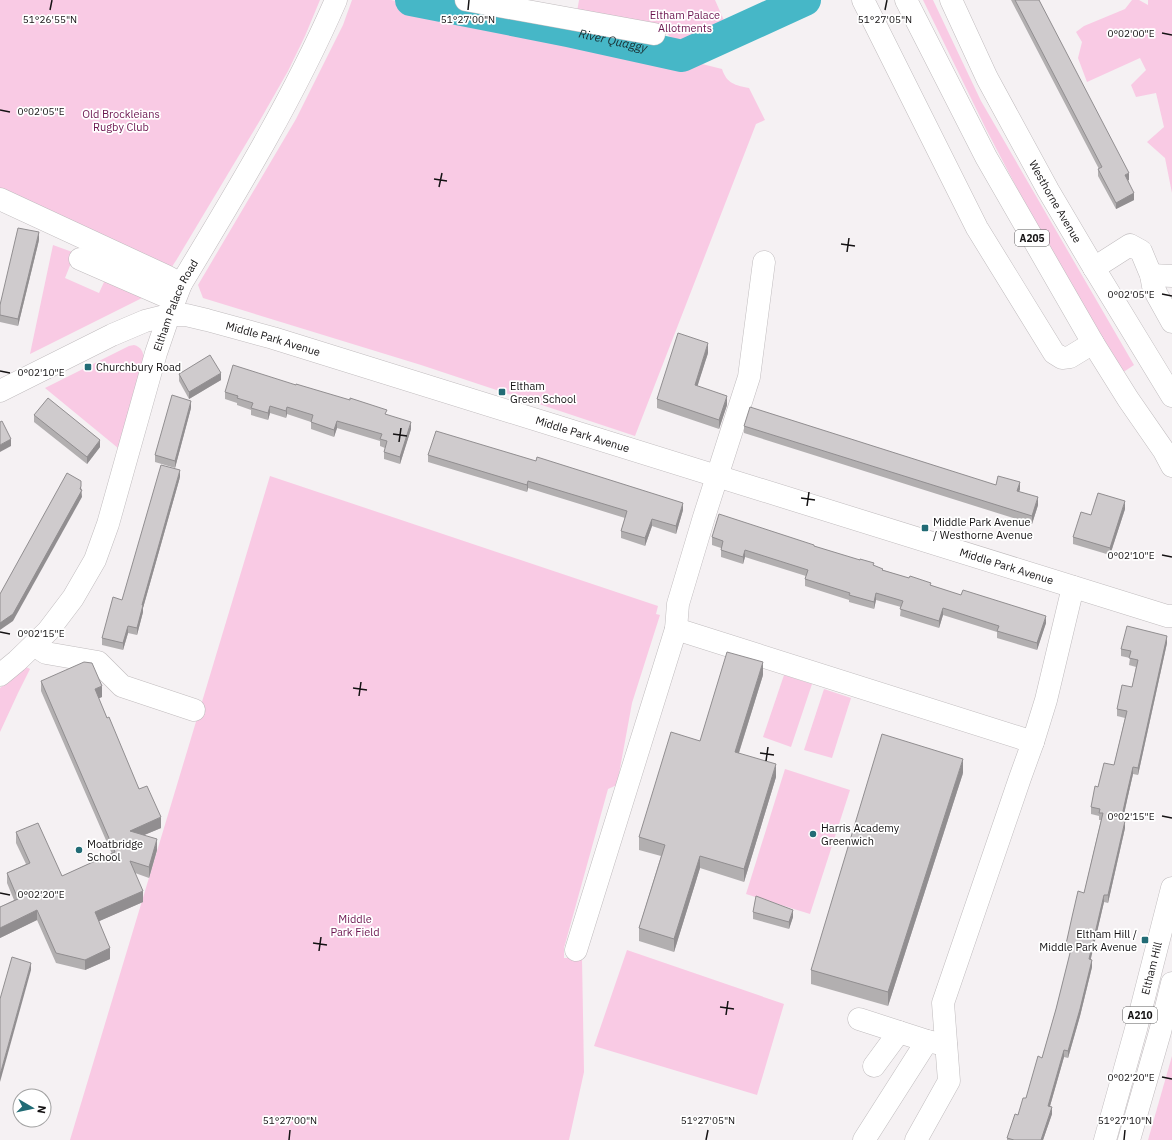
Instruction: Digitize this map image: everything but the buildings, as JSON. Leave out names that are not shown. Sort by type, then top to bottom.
[{"type":"main road","name":"Eltham Palace Road","points":[[0,675],[18,661],[48,631],[73,598],[95,560],[108,524],[154,360],[175,300],[291,96],[336,0]]},
{"type":"main road","points":[[466,0],[497,3],[654,34]]},
{"type":"main road","points":[[863,0],[977,228],[1054,353],[1062,358],[1070,357],[1086,348]]},
{"type":"main road","name":"A205","points":[[906,0],[1086,348],[1128,399],[1164,451],[1172,466]]},
{"type":"main road","name":"Westhorne Avenue","points":[[951,0],[987,78],[1048,190],[1172,396]]},
{"type":"main road","points":[[0,199],[159,273],[175,300]]},
{"type":"main road","points":[[1094,268],[1130,246],[1141,251],[1166,276],[1153,286],[1156,295],[1172,322]]},
{"type":"main road","points":[[80,259],[175,300]]},
{"type":"main road","points":[[576,950],[676,629],[678,604],[750,377],[764,262]]},
{"type":"main road","name":"Middle Park Avenue","points":[[0,391],[112,335],[145,321],[175,300],[186,315],[273,338],[1073,587],[1167,616],[1172,616]]},
{"type":"main road","points":[[916,1140],[949,1081],[937,1043],[943,1003],[1033,742],[1046,700],[1073,587]]},
{"type":"main road","points":[[676,629],[1033,742]]},
{"type":"main road","points":[[34,645],[46,653],[98,662],[122,686],[194,710]]},
{"type":"main road","name":"Eltham Hill","points":[[1105,1140],[1136,1029],[1172,888]]},
{"type":"main road","name":"Eltham Hill","points":[[1129,1140],[1172,984]]},
{"type":"main road","points":[[859,1020],[937,1043]]},
{"type":"main road","points":[[874,1066],[900,1032]]},
{"type":"main road","points":[[864,1140],[937,1043]]},
{"type":"green space","name":"Old Brockleians Rugby Club","points":[[0,0],[320,0],[288,71],[259,122],[162,282],[0,211]]},
{"type":"green space","points":[[352,0],[391,0],[483,20],[682,59],[722,69],[729,81],[749,88],[765,120],[756,124],[635,436],[421,365],[203,298],[198,285],[296,119],[343,25]]},
{"type":"green space","name":"Eltham Palace Allotments","points":[[579,0],[715,0],[726,25],[680,49],[661,26],[577,12]]},
{"type":"green space","points":[[923,0],[933,0],[981,101],[1134,365],[1122,373],[1044,240],[986,129]]},
{"type":"green space","points":[[1132,0],[1139,0],[1148,5],[1148,0],[1172,0],[1172,193],[1165,158],[1147,142],[1164,127],[1156,93],[1136,97],[1131,85],[1146,70],[1140,58],[1087,82],[1078,58],[1082,42],[1076,32],[1084,26],[1125,9]]},
{"type":"green space","points":[[53,245],[75,253],[65,278],[99,293],[105,280],[142,298],[30,354]]},
{"type":"green space","points":[[134,345],[141,350],[144,359],[118,448],[45,388],[129,346]]},
{"type":"green space","name":"Middle Park Field","points":[[270,476],[658,606],[656,614],[660,615],[632,703],[617,785],[608,789],[564,948],[564,958],[582,958],[584,1072],[569,1140],[70,1140]]},
{"type":"green space","points":[[26,667],[30,669],[0,732],[0,688]]},
{"type":"green space","points":[[784,675],[812,684],[791,747],[763,737]]},
{"type":"green space","points":[[824,689],[851,698],[832,758],[804,750]]},
{"type":"green space","points":[[785,769],[850,790],[810,914],[746,894]]},
{"type":"green space","points":[[627,950],[784,1004],[757,1095],[594,1046]]},
{"type":"green space","points":[[1172,1056],[1172,1140],[1148,1140]]},
{"type":"waterway","name":"River Quaggy","points":[[411,0],[568,31],[682,56],[805,0]]},
{"type":"place","name":"Churchbury Road","points":[[88,367]]},
{"type":"place","name":"Eltham Green School","points":[[502,392]]},
{"type":"place","name":"Middle Park Avenue / Westhorne Avenue","points":[[925,528]]},
{"type":"place","name":"Harris Academy Greenwich","points":[[813,834]]},
{"type":"place","name":"Moatbridge School","points":[[79,850]]},
{"type":"place","name":"Eltham Hill / Middle Park Avenue","points":[[1145,940]]}]
